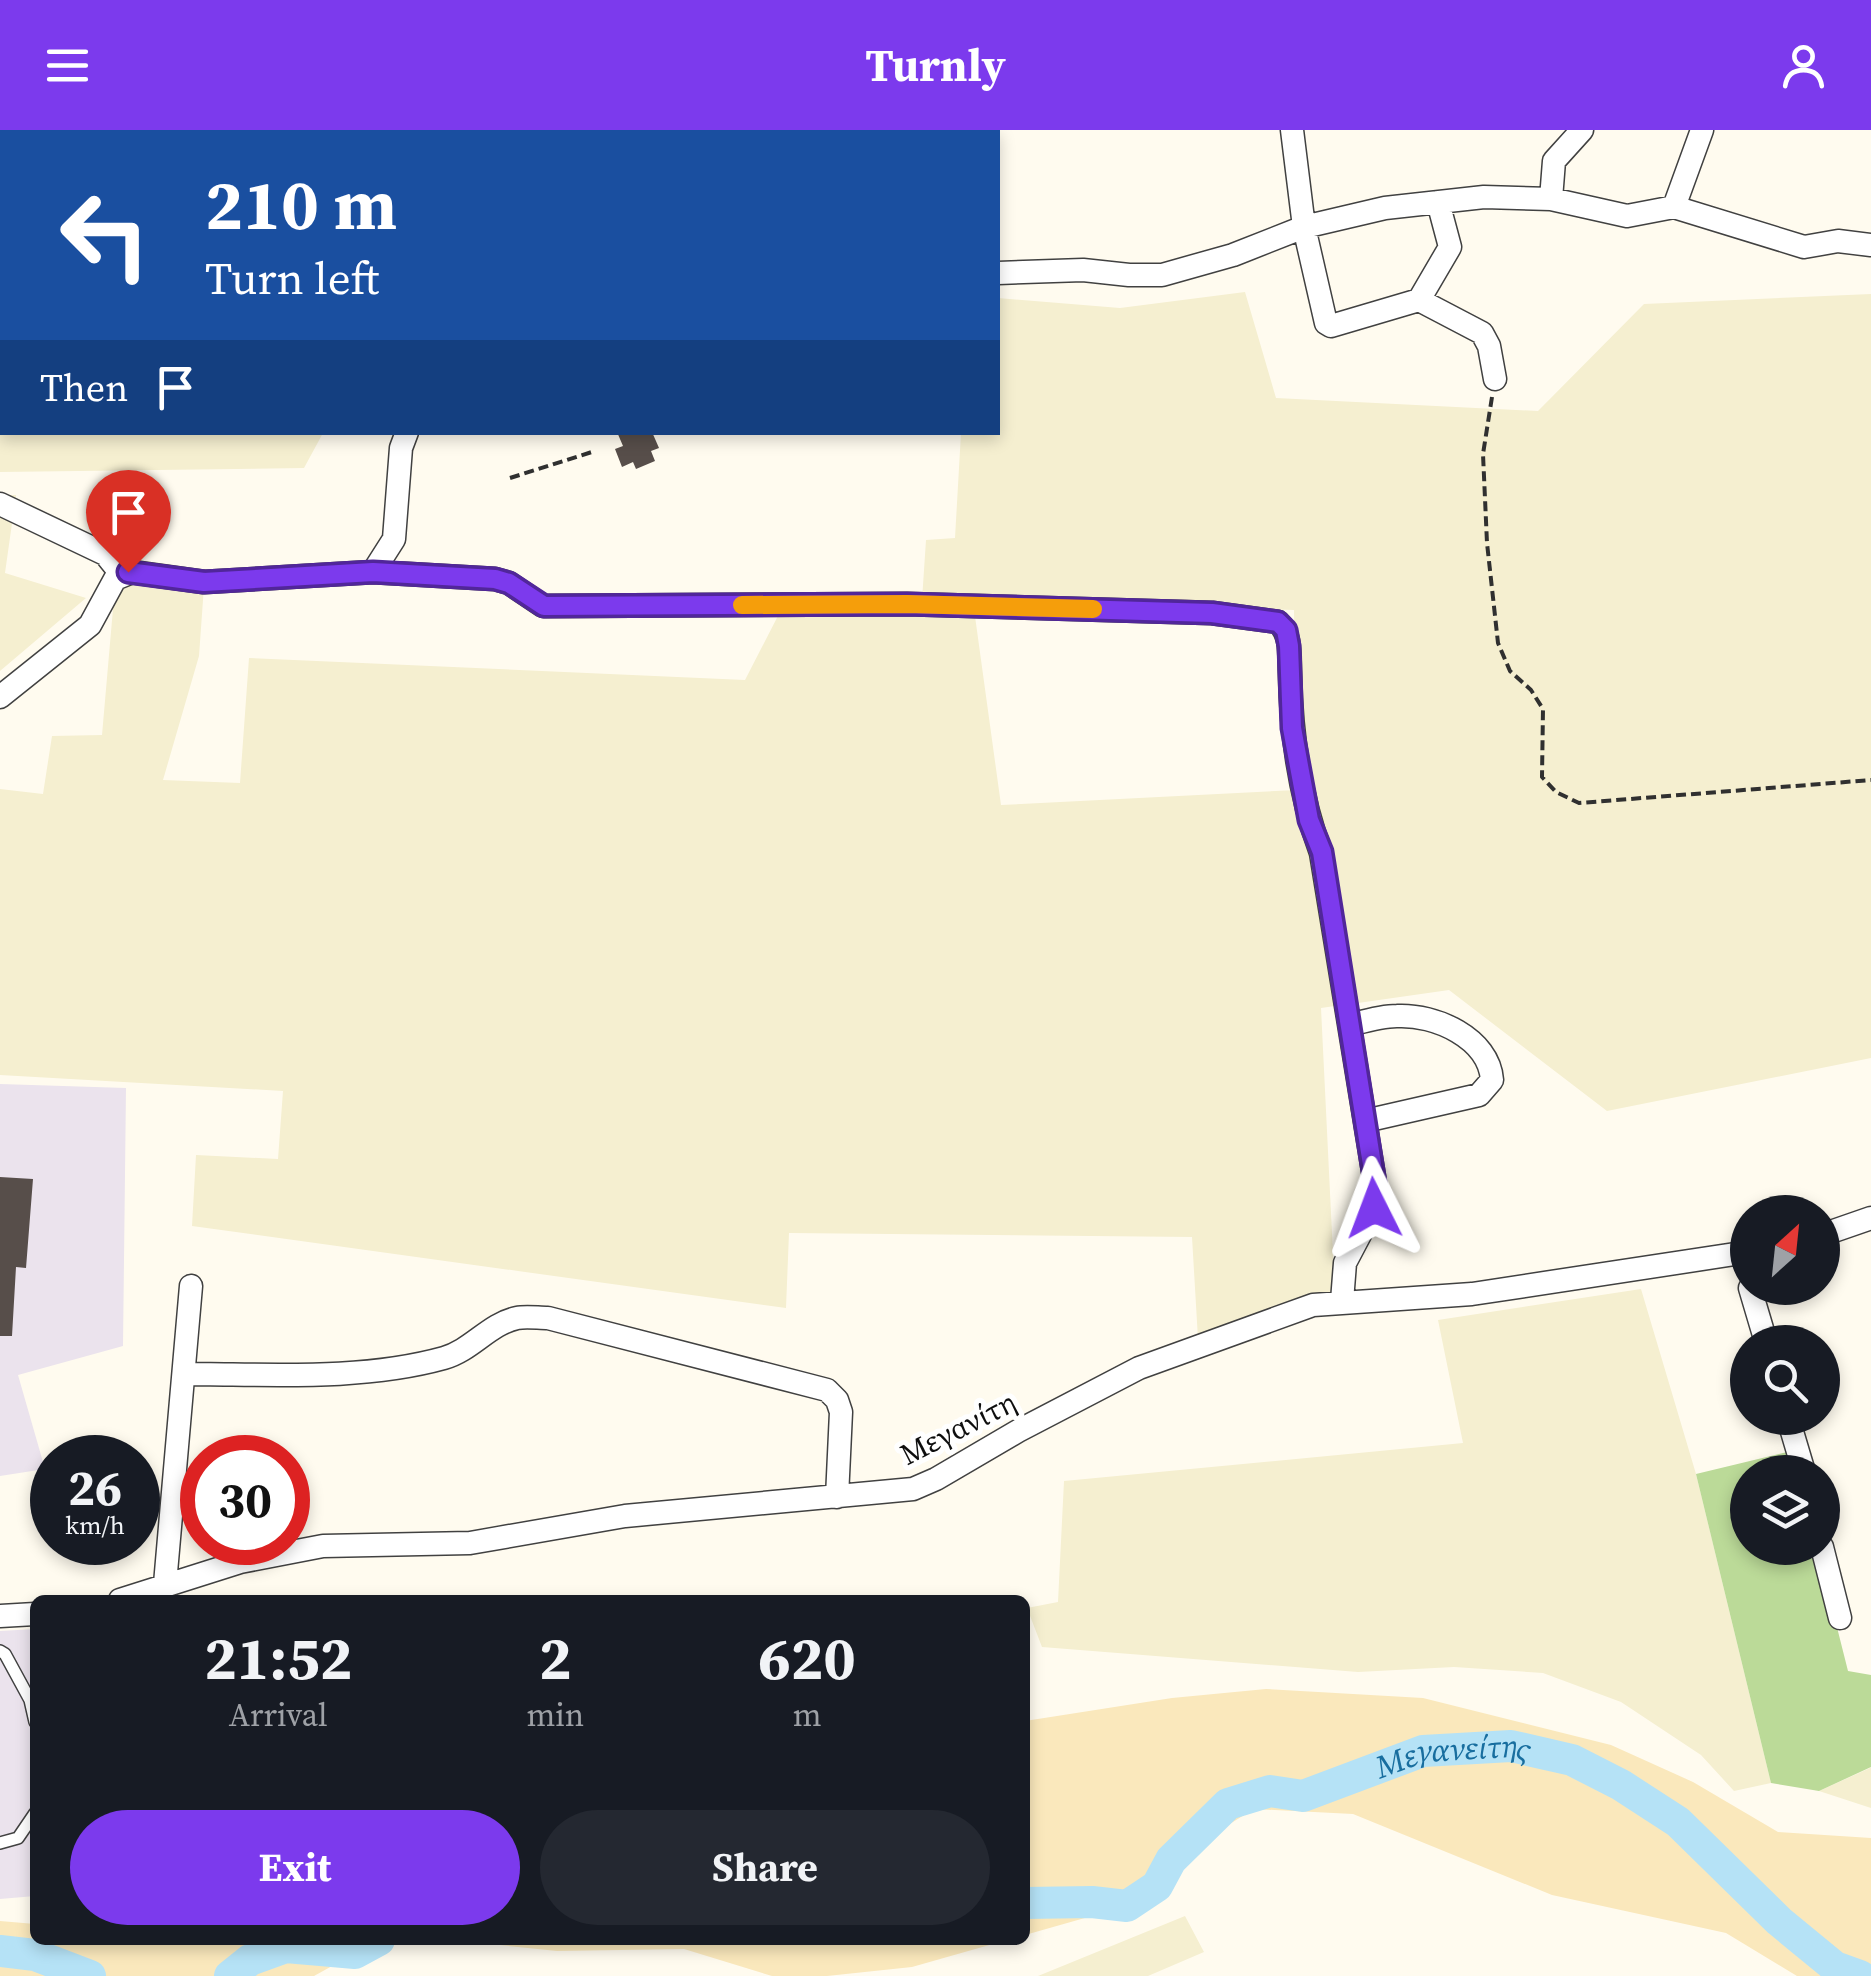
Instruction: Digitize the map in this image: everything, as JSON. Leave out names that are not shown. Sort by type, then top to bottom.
[{"type":"street","points":[[1292,130],[1304,227],[1326,323],[1331,326],[1420,300],[1482,332],[1488,341],[1495,379]]},
{"type":"street","points":[[1551,199],[1554,161],[1582,130]]},
{"type":"street","points":[[1674,207],[1702,130]]},
{"type":"street","points":[[1000,273],[1083,270],[1141,276],[1162,274],[1233,255],[1304,227],[1386,208],[1496,196],[1551,199],[1627,216],[1674,207],[1804,246],[1838,241],[1871,245]]},
{"type":"street","points":[[1420,300],[1450,247],[1438,202]]},
{"type":"street","points":[[373,572],[394,539],[401,447],[406,435]]},
{"type":"street","points":[[0,504],[111,558],[121,574]]},
{"type":"street","points":[[0,696],[90,625],[112,583],[121,574],[132,572],[204,582],[373,572],[502,580],[544,606],[907,604],[1212,613],[1278,622],[1286,630],[1289,646],[1292,728],[1309,820],[1322,852],[1376,1194],[1370,1218],[1345,1263],[1342,1301]]},
{"type":"street","points":[[1350,1024],[1396,1016],[1432,1021],[1476,1043],[1491,1070],[1492,1080],[1479,1095],[1364,1121]]},
{"type":"street","points":[[1840,1228],[1871,1218]]},
{"type":"street","name":"Μεγανίτη","points":[[134,1595],[240,1562],[323,1546],[470,1543],[624,1516],[897,1492],[924,1485],[1140,1368],[1294,1311],[1342,1301],[1472,1294],[1730,1254]]},
{"type":"street","points":[[165,1584],[191,1286]]},
{"type":"street","points":[[184,1374],[330,1374],[392,1367],[455,1354],[497,1326],[519,1317],[548,1318],[827,1390],[837,1400],[841,1412],[836,1497]]},
{"type":"street","points":[[1827,1565],[1840,1618]]},
{"type":"street","points":[[0,1616],[30,1614]]},
{"type":"lane","points":[[0,1651],[30,1700]]},
{"type":"lane","points":[[0,1843],[18,1838],[30,1820]]},
{"type":"path","points":[[1495,379],[1483,454],[1486,543],[1498,643],[1510,671],[1531,690],[1543,709],[1542,777],[1556,792],[1579,803],[1871,780]]},
{"type":"path","points":[[510,478],[595,451]]},
{"type":"shaded area","points":[[1245,292],[1276,398],[1538,411],[1644,304],[1871,294],[1871,1058],[1607,1111],[1449,990],[1351,1004],[1295,697],[1294,610],[922,600],[926,540],[955,538],[961,435],[1000,435],[1000,298],[1120,308]]},
{"type":"shaded area","points":[[0,435],[322,435],[304,468],[0,472]]},
{"type":"shaded area","points":[[0,495],[16,495],[5,573],[86,598],[0,671]]},
{"type":"shaded area","points":[[123,578],[204,586],[199,656],[163,780],[240,783],[249,658],[745,680],[782,608],[974,609],[1001,805],[1297,790],[1342,1005],[1321,1008],[1335,1295],[1198,1339],[1192,1237],[789,1233],[786,1308],[192,1226],[196,1155],[278,1159],[283,1091],[0,1075],[0,789],[43,794],[52,736],[102,735],[115,586]]},
{"type":"shaded area","points":[[0,1084],[126,1088],[123,1346],[18,1375],[35,1435],[30,1435],[30,1471],[0,1476]]},
{"type":"shaded area","points":[[1641,1289],[1696,1474],[1771,1783],[1734,1791],[1701,1755],[1621,1702],[1543,1673],[1454,1667],[1358,1672],[1042,1647],[1030,1607],[1058,1602],[1064,1481],[1463,1443],[1438,1320]]},
{"type":"shaded area","points":[[30,1629],[30,1896],[0,1899],[0,1631]]},
{"type":"shaded area","points":[[1870,1768],[1871,1808],[1819,1791]]},
{"type":"shaded area","points":[[1185,1916],[1204,1952],[1148,1976],[1038,1976]]},
{"type":"green space","points":[[1730,1466],[1730,1565],[1821,1565],[1848,1671],[1871,1675],[1871,1767],[1819,1791],[1771,1783],[1696,1474]]},
{"type":"sand","points":[[1266,1689],[1423,1698],[1611,1745],[1693,1782],[1778,1832],[1871,1838],[1871,1976],[1797,1976],[1726,1933],[1552,1895],[1353,1814],[1254,1809],[1171,1860],[1127,1906],[1030,1934],[1030,1720],[1172,1698]]},
{"type":"sand","points":[[0,1921],[30,1924],[30,1945],[370,1945],[314,1976],[0,1976]]},
{"type":"sand","points":[[499,1945],[989,1945],[912,1967],[827,1976],[772,1976],[684,1949],[557,1951]]},
{"type":"building","points":[[618,435],[653,435],[659,448],[651,451],[655,461],[636,469],[633,462],[622,467],[615,449],[623,446]]},
{"type":"building","points":[[0,1177],[33,1179],[26,1268],[16,1267],[12,1336],[0,1336]]},
{"type":"waterway","name":"Μεγανείτης","points":[[1030,1903],[1127,1906],[1157,1886],[1171,1860],[1228,1804],[1270,1791],[1303,1796],[1423,1751],[1511,1746],[1572,1760],[1621,1785],[1678,1822],[1779,1921],[1835,1967],[1860,1976]]},
{"type":"waterway","name":"Μεγανείτης","points":[[230,1976],[250,1960],[286,1947],[355,1953],[370,1945]]},
{"type":"waterway","name":"Μεγανείτης","points":[[0,1951],[35,1955],[90,1976]]},
{"type":"slow traffic","points":[[742,605],[1093,609]]},
{"type":"route","points":[[128,572],[204,582],[373,572],[495,579],[509,583],[544,606],[907,604],[1212,613],[1278,622],[1286,630],[1289,646],[1292,728],[1309,820],[1322,852],[1375,1183],[1374,1208]]}]
